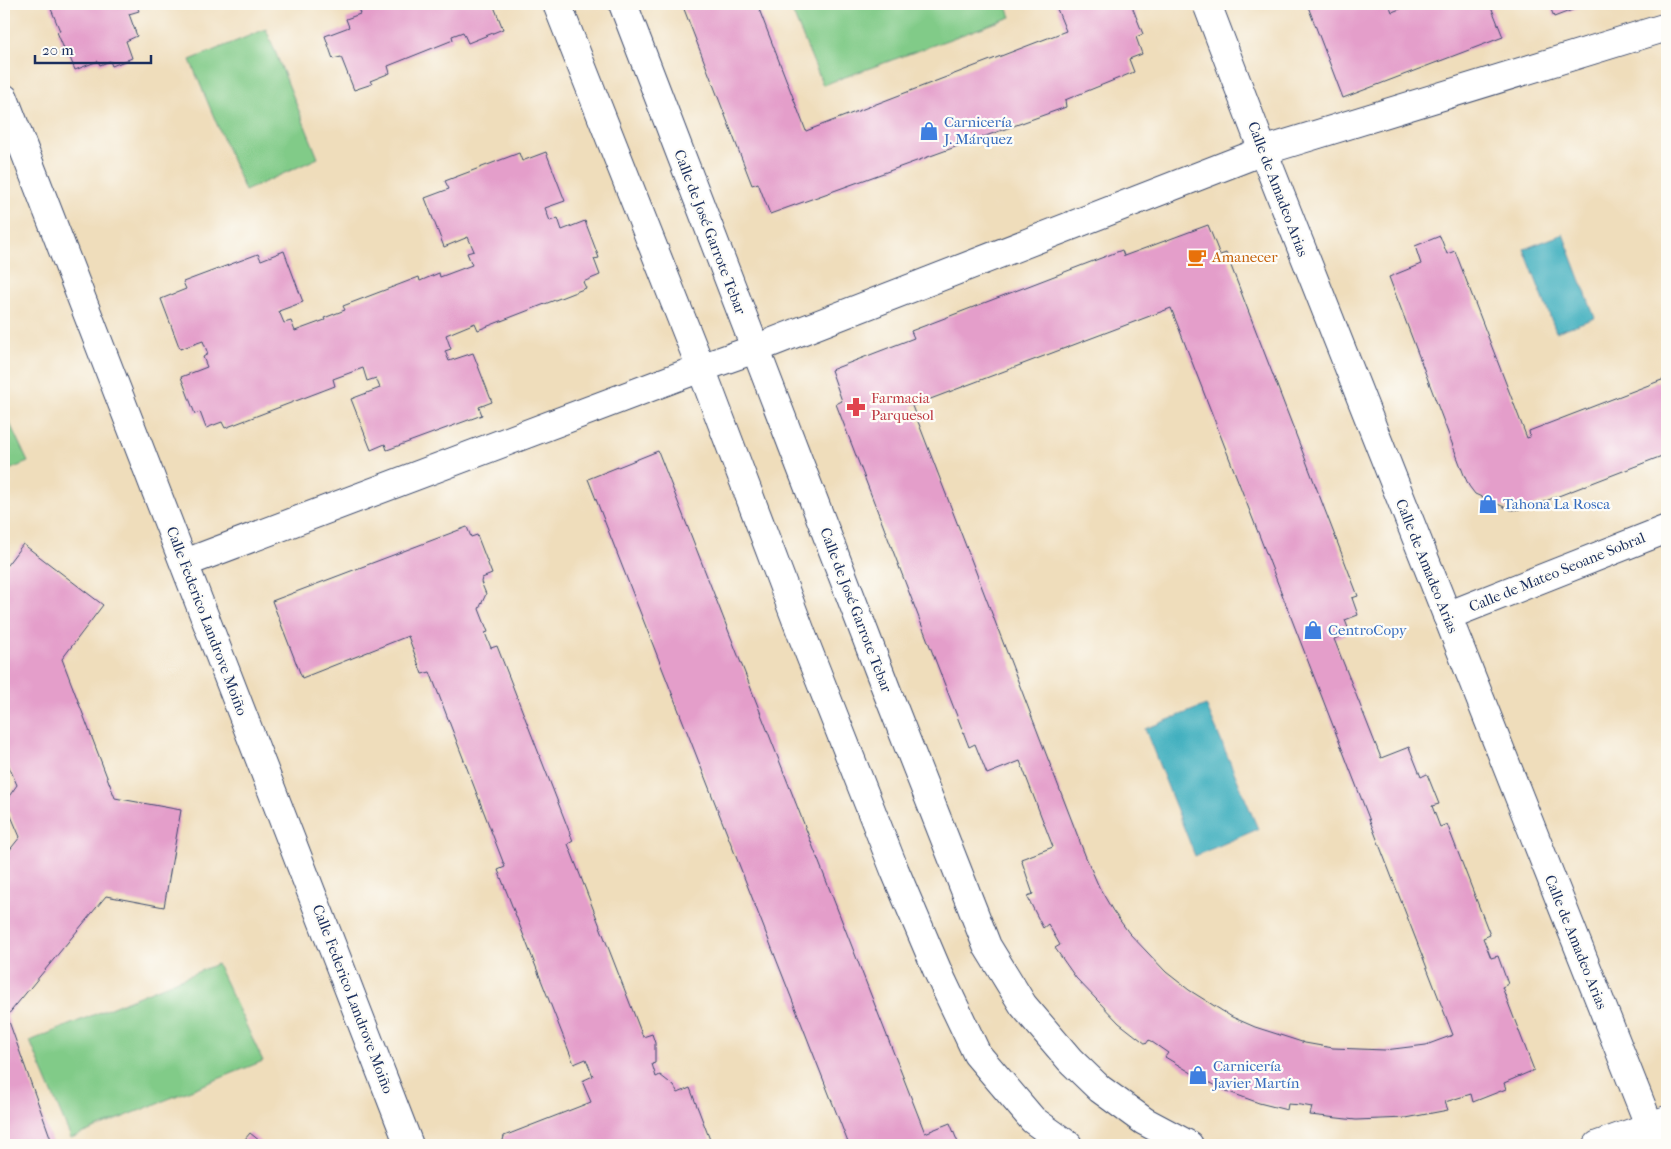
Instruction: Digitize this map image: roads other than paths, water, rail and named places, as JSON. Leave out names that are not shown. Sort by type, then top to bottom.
[{"type":"street","points":[[557,4],[701,368],[802,635],[895,871],[938,972],[978,1054],[1034,1120],[1068,1145]]},
{"type":"street","name":"Calle de José Garrote Tebar","points":[[623,4],[884,685],[988,946],[1024,1005],[1070,1060],[1100,1089],[1144,1121],[1189,1145]]},
{"type":"street","name":"Calle de Amadeo Arias","points":[[1208,4],[1263,151],[1447,616],[1658,1131]]},
{"type":"street","points":[[185,563],[701,368],[755,350],[1263,151],[1667,27]]},
{"type":"street","name":"Calle Federico Landrove Moiño","points":[[4,98],[409,1145]]},
{"type":"street","name":"Calle de Mateo Seoane Sobral","points":[[1447,616],[1667,529]]},
{"type":"street","points":[[1598,1145],[1658,1131]]},
{"type":"water","points":[[1563,234],[1595,318],[1556,332],[1524,249]]},
{"type":"water","points":[[1206,705],[1258,829],[1195,856],[1145,729]]},
{"type":"place","name":"Carnicería J. Márquez","points":[[929,131]]},
{"type":"place","name":"Amanecer","points":[[1197,257]]},
{"type":"place","name":"Farmacia Parquesol","points":[[856,407]]},
{"type":"place","name":"Tahona La Rosca","points":[[1488,504]]},
{"type":"place","name":"CentroCopy","points":[[1313,630]]},
{"type":"place","name":"Carnicería Javier Martín","points":[[1198,1075]]}]
